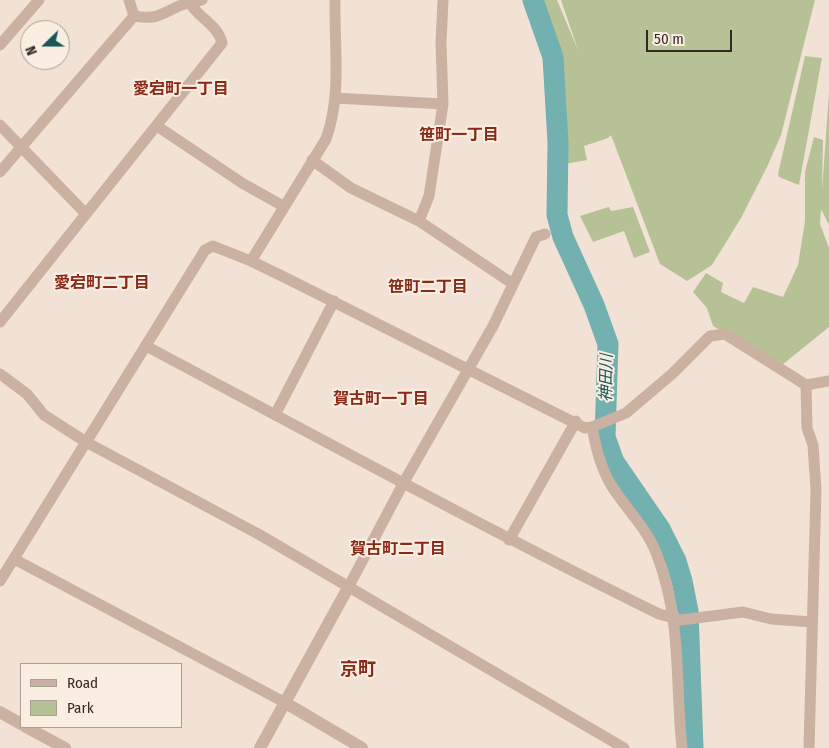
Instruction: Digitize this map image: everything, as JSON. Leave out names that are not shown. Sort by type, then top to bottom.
[{"type":"street","points":[[0,45],[39,0]]},
{"type":"street","points":[[130,0],[134,16]]},
{"type":"street","points":[[134,16],[149,19],[160,16],[189,2],[202,0]]},
{"type":"street","points":[[251,261],[330,128],[335,98],[335,0]]},
{"type":"street","points":[[419,221],[429,196],[443,104],[441,44],[443,0]]},
{"type":"street","points":[[0,322],[222,43],[220,33],[189,2]]},
{"type":"street","points":[[0,172],[61,98],[134,16]]},
{"type":"street","points":[[335,98],[443,104]]},
{"type":"street","points":[[0,125],[86,214]]},
{"type":"street","points":[[157,126],[242,183],[283,206]]},
{"type":"street","points":[[312,160],[351,188],[419,221],[513,284]]},
{"type":"street","points":[[260,748],[404,482],[470,368],[536,237],[545,234]]},
{"type":"street","points":[[0,581],[205,250],[213,246],[251,261],[334,301],[470,368],[585,428],[626,414],[672,374],[710,336],[725,334],[806,385],[829,381]]},
{"type":"street","points":[[275,415],[334,301]]},
{"type":"street","points":[[146,346],[510,540],[659,614],[683,619],[742,612],[771,619],[812,622]]},
{"type":"street","points":[[0,374],[27,394],[44,415],[86,442],[260,535],[624,748]]},
{"type":"street","points":[[806,385],[808,428],[813,446],[816,490],[809,748]]},
{"type":"street","points":[[510,540],[576,422]]},
{"type":"street","points":[[595,426],[597,456],[612,485],[640,523],[656,553],[667,585],[683,619],[682,748]]},
{"type":"street","points":[[14,559],[284,702],[362,748]]},
{"type":"street","points":[[0,712],[20,723]]},
{"type":"street","points":[[28,728],[65,748]]},
{"type":"green space","points":[[541,0],[557,0],[578,50],[561,0],[815,0],[781,135],[767,167],[741,218],[712,265],[687,281],[660,264],[611,135],[608,138],[584,146],[587,160],[565,164],[563,79]]},
{"type":"green space","points":[[805,56],[822,58],[799,185],[779,177],[778,174]]},
{"type":"green space","points":[[829,92],[829,225],[821,209],[820,224],[829,248],[829,327],[782,365],[713,326],[707,308],[693,292],[706,273],[723,283],[721,292],[744,303],[753,287],[783,297],[798,265],[805,221],[805,172],[814,137],[823,140],[822,191]]},
{"type":"green space","points":[[609,207],[611,211],[633,207],[650,252],[634,258],[624,231],[593,242],[580,216]]},
{"type":"waterway","name":"神田川","points":[[533,0],[553,57],[558,143],[557,215],[563,237],[594,305],[608,344],[605,437],[614,462],[660,529],[676,561],[682,581],[688,611],[693,748]]},
{"type":"district","name":"愛宕町一丁目","points":[[181,90]]},
{"type":"district","name":"笹町一丁目","points":[[459,136]]},
{"type":"district","name":"愛宕町二丁目","points":[[102,284]]},
{"type":"district","name":"笹町二丁目","points":[[428,288]]},
{"type":"district","name":"賀古町一丁目","points":[[381,400]]},
{"type":"district","name":"賀古町二丁目","points":[[398,550]]},
{"type":"district","name":"京町","points":[[358,670]]}]
